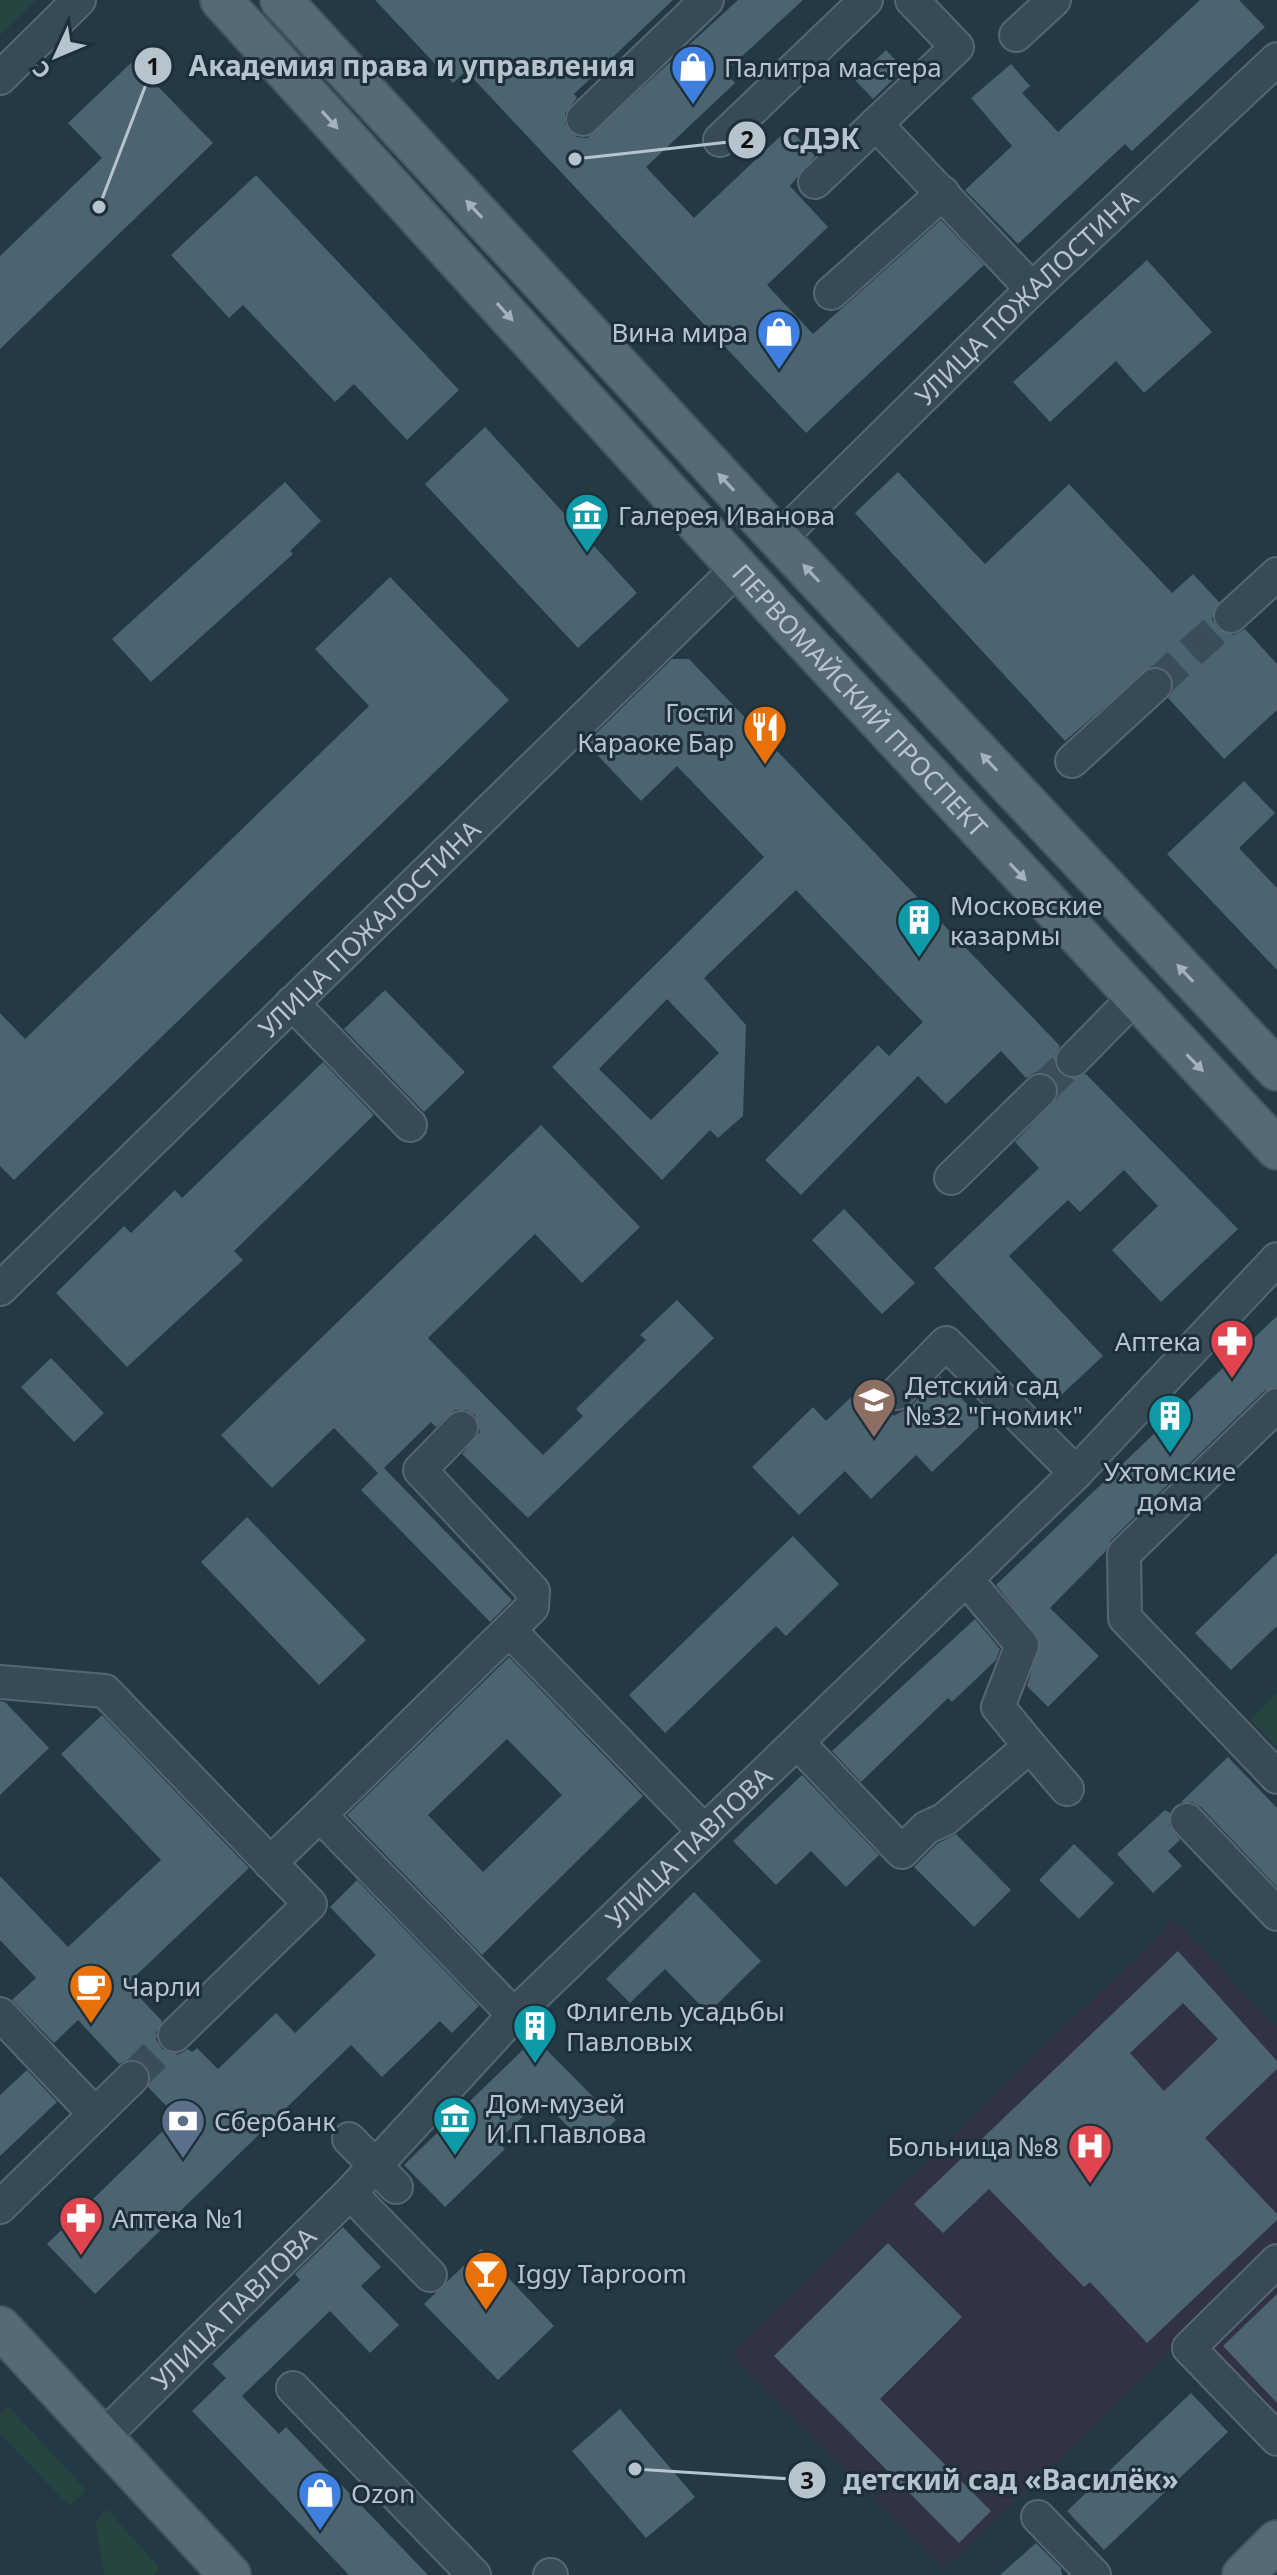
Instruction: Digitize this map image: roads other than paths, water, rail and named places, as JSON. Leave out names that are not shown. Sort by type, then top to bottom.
[{"type":"main road","name":"ПЕРВОМАЙСКИЙ ПРОСПЕКТ","points":[[221,0],[738,568],[1277,1149]]},
{"type":"main road","name":"ПЕРВОМАЙСКИЙ ПРОСПЕКТ","points":[[281,0],[779,539],[1277,1070]]},
{"type":"main road","points":[[0,2327],[230,2575]]},
{"type":"main road","points":[[1243,2575],[1277,2541]]},
{"type":"street","points":[[0,78],[79,0]]},
{"type":"street","points":[[583,119],[707,0]]},
{"type":"street","points":[[720,140],[866,0]]},
{"type":"street","points":[[815,182],[957,47],[912,0]]},
{"type":"street","points":[[1016,35],[1054,0]]},
{"type":"street","name":"УЛИЦА ПОЖАЛОСТИНА","points":[[779,539],[1032,289],[1277,59]]},
{"type":"street","points":[[876,124],[1032,289]]},
{"type":"street","points":[[831,293],[943,193]]},
{"type":"street","name":"УЛИЦА ПОЖАЛОСТИНА","points":[[0,1289],[738,568]]},
{"type":"street","points":[[1231,616],[1277,574]]},
{"type":"street","points":[[1072,761],[1155,685]]},
{"type":"street","points":[[1073,1060],[1134,998]]},
{"type":"street","points":[[292,1003],[410,1125]]},
{"type":"street","points":[[951,1178],[1040,1091]]},
{"type":"street","name":"УЛИЦА ПАВЛОВА","points":[[104,2436],[350,2193],[385,2177],[514,2015],[1076,1473],[1277,1259]]},
{"type":"street","points":[[897,1393],[946,1343],[1076,1473]]},
{"type":"street","points":[[1277,1405],[1124,1554],[1125,1618],[1277,1777]]},
{"type":"street","points":[[270,1863],[532,1607],[533,1591],[420,1470],[461,1428]]},
{"type":"street","points":[[966,1579],[1022,1645],[998,1707],[1067,1789]]},
{"type":"street","points":[[509,1630],[704,1831]]},
{"type":"street","points":[[0,1682],[105,1691],[310,1904],[175,2035]]},
{"type":"street","points":[[797,1742],[902,1852],[926,1828],[945,1819],[1030,1746]]},
{"type":"street","points":[[320,1815],[514,2015]]},
{"type":"street","points":[[1187,1820],[1277,1914]]},
{"type":"street","points":[[0,2014],[95,2114]]},
{"type":"street","points":[[0,2207],[132,2078]]},
{"type":"street","points":[[349,2139],[385,2177]]},
{"type":"street","points":[[350,2193],[430,2275]]},
{"type":"street","points":[[1277,2261],[1189,2348],[1277,2439]]},
{"type":"street","points":[[293,2388],[474,2575]]},
{"type":"street","points":[[1038,2517],[1094,2575]]},
{"type":"tunnel","points":[[1155,685],[1231,616]]},
{"type":"tunnel","points":[[1040,1091],[1073,1060]]},
{"type":"tunnel","points":[[132,2078],[175,2035]]},
{"type":"place","name":"Палитра мастера","points":[[693,106]]},
{"type":"place","name":"СДЭК","points":[[575,159]]},
{"type":"place","name":"Академия права и управления","points":[[99,207]]},
{"type":"place","name":"Вина мира","points":[[779,371]]},
{"type":"place","name":"Галерея Иванова","points":[[587,554]]},
{"type":"place","name":"Гости Караоке Бар","points":[[765,766]]},
{"type":"place","name":"Московские казармы","points":[[919,959]]},
{"type":"place","name":"Аптека","points":[[1232,1380]]},
{"type":"place","name":"Детский сад №32 \"Гномик\"","points":[[874,1439]]},
{"type":"place","name":"Ухтомские дома","points":[[1170,1455]]},
{"type":"place","name":"Чарли","points":[[91,2025]]},
{"type":"place","name":"Флигель усадьбы Павловых","points":[[535,2065]]},
{"type":"place","name":"Дом-музей И.П.Павлова","points":[[455,2157]]},
{"type":"place","name":"Сбербанк","points":[[183,2160]]},
{"type":"place","name":"Больница №8","points":[[1090,2185]]},
{"type":"place","name":"Аптека №1","points":[[81,2257]]},
{"type":"place","name":"Iggy Taproom","points":[[486,2312]]},
{"type":"place","name":"детский сад «Василёк»","points":[[635,2469]]},
{"type":"place","name":"Ozon","points":[[320,2532]]}]
